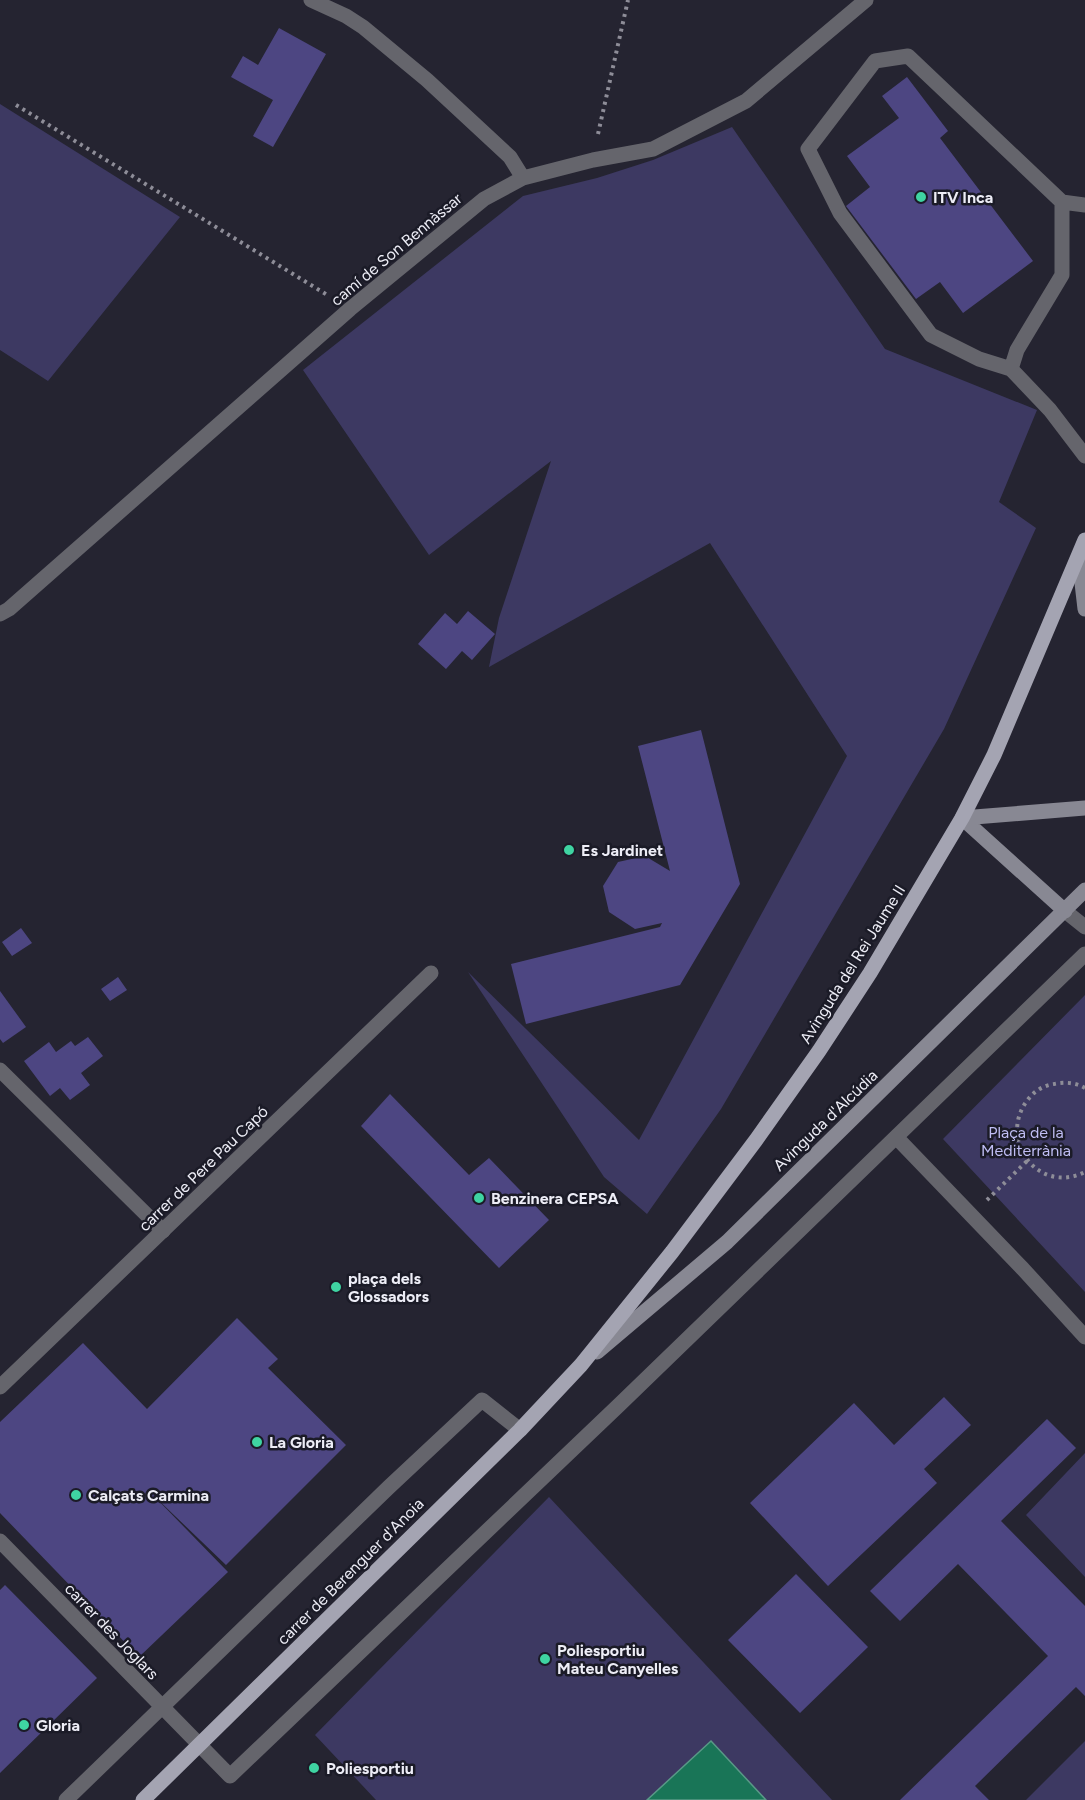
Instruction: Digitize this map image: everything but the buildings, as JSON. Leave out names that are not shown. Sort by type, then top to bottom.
[{"type":"main road","name":"Avinguda del Rei Jaume II","points":[[581,1365],[672,1252],[756,1140],[819,1051],[887,944],[962,818],[994,755],[1085,540]]},
{"type":"main road","name":"carrer de Berenguer d'Anoia","points":[[143,1800],[520,1430],[581,1365]]},
{"type":"street","points":[[311,0],[346,16],[363,27],[427,80],[510,157],[523,178]]},
{"type":"street","name":"camí de Son Bennàssar","points":[[0,614],[9,609],[350,309],[484,199],[523,178],[593,160],[653,149],[746,101],[866,0]]},
{"type":"street","points":[[1085,205],[1062,202],[908,56],[875,61],[808,149],[840,213],[931,335],[979,359],[1011,369],[1050,410],[1085,456]]},
{"type":"street","points":[[1011,369],[1017,350],[1062,275],[1062,202]]},
{"type":"street","points":[[1079,557],[1085,609]]},
{"type":"street","points":[[962,818],[1085,808]]},
{"type":"street","points":[[962,818],[1085,927]]},
{"type":"street","name":"Avinguda d'Alcúdia","points":[[581,1365],[727,1242],[1085,890]]},
{"type":"street","points":[[1085,954],[897,1138],[1085,1337]]},
{"type":"street","name":"carrer de Pere Pau Capó","points":[[0,1388],[431,974]]},
{"type":"street","points":[[0,1070],[163,1231]]},
{"type":"street","name":"carrer des Joglars","points":[[0,1541],[230,1776],[897,1138]]},
{"type":"street","points":[[66,1800],[482,1400],[520,1430]]},
{"type":"path","points":[[593,160],[628,0]]},
{"type":"path","points":[[16,105],[350,309]]},
{"type":"path","points":[[1085,1088],[1065,1082],[1049,1084],[1034,1092],[1023,1105],[1017,1118],[1016,1133],[1019,1148],[1027,1161],[1038,1170],[1052,1176],[1067,1177],[1085,1172]]},
{"type":"path","points":[[971,1217],[1027,1161]]},
{"type":"green space","points":[[0,104],[180,217],[48,381],[0,350]]},
{"type":"green space","points":[[732,127],[885,349],[1037,410],[999,502],[1036,528],[944,729],[721,1109],[647,1214],[604,1177],[468,972],[639,1140],[847,756],[710,543],[489,667],[499,618],[551,461],[429,555],[303,370],[523,196],[597,178],[653,160]]},
{"type":"green space","name":"Plaça de la Mediterrània","points":[[1085,995],[1085,1292],[943,1139]]},
{"type":"green space","points":[[1085,1453],[1085,1577],[1026,1515]]},
{"type":"green space","name":"Poliesportiu Mateu Canyelles","points":[[549,1497],[832,1800],[376,1800],[315,1735]]},
{"type":"green space","points":[[1085,1741],[1085,1800],[1026,1800]]},
{"type":"shaded area","points":[[711,1741],[766,1800],[647,1800]]},
{"type":"place","name":"ITV Inca","points":[[921,197]]},
{"type":"place","name":"Es Jardinet","points":[[569,850]]},
{"type":"place","name":"Benzinera CEPSA","points":[[479,1198]]},
{"type":"place","name":"plaça dels Glossadors","points":[[336,1287]]},
{"type":"place","name":"La Gloria","points":[[257,1442]]},
{"type":"place","name":"Calçats Carmina","points":[[76,1495]]},
{"type":"place","name":"Poliesportiu Mateu Canyelles","points":[[545,1659]]},
{"type":"place","name":"Gloria","points":[[24,1725]]},
{"type":"place","name":"Poliesportiu","points":[[314,1768]]}]
